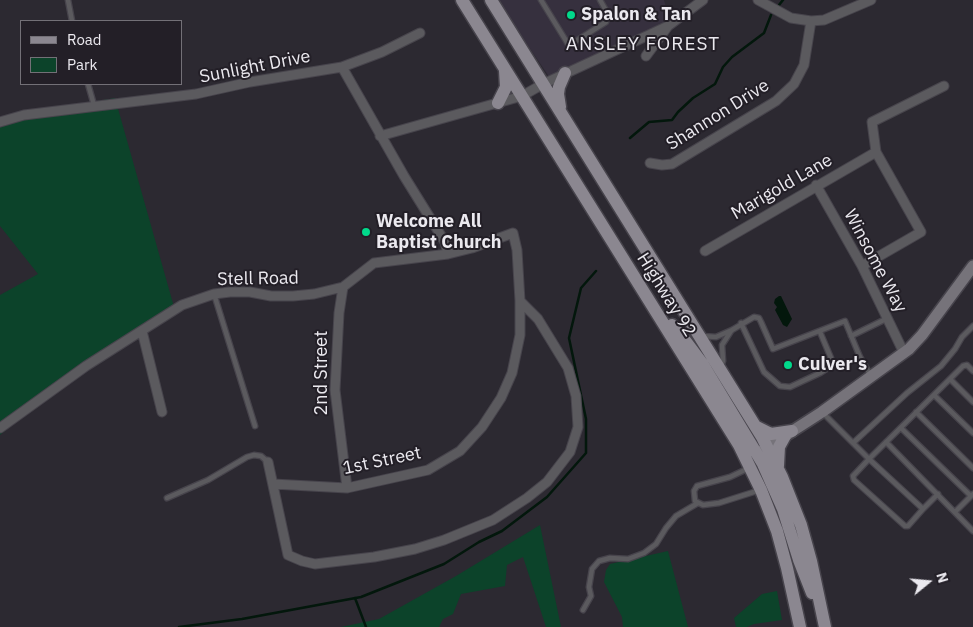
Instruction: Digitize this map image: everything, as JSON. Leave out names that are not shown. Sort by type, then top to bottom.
[{"type":"main road","name":"Highway 92","points":[[462,0],[657,312],[678,331],[695,352],[755,457],[779,471],[804,537],[825,627]]},
{"type":"main road","name":"Highway 92","points":[[491,0],[756,426],[755,457],[761,490],[782,546],[800,627]]},
{"type":"main road","points":[[498,103],[506,88],[504,68]]},
{"type":"main road","points":[[562,114],[558,94],[560,82],[565,73]]},
{"type":"main road","points":[[756,426],[771,434],[788,434]]},
{"type":"main road","points":[[779,471],[780,447],[788,434]]},
{"type":"main road","points":[[755,457],[778,496],[809,587],[821,608]]},
{"type":"main road","points":[[792,590],[808,627]]},
{"type":"street","points":[[380,136],[522,96],[565,73],[668,26],[703,0]]},
{"type":"street","points":[[758,0],[791,18],[811,21],[824,20],[871,0]]},
{"type":"street","name":"Shannon Drive","points":[[650,163],[672,164],[776,101],[794,84],[804,64],[811,21]]},
{"type":"street","points":[[646,56],[668,26]]},
{"type":"street","name":"Sunlight Drive","points":[[0,122],[24,115],[196,94],[250,82],[342,67],[382,52],[420,33]]},
{"type":"street","points":[[342,67],[380,136],[445,242],[448,254]]},
{"type":"street","points":[[862,266],[921,232],[876,152],[872,122],[944,86]]},
{"type":"street","name":"Marigold Lane","points":[[705,251],[816,185],[876,152]]},
{"type":"street","name":"Winsome Way","points":[[816,185],[862,266],[904,353]]},
{"type":"street","name":"Stell Road","points":[[0,428],[59,385],[182,306],[214,294],[250,292],[271,296],[293,296],[314,294],[343,287],[374,263],[448,254],[513,233]]},
{"type":"street","name":"1st Street","points":[[273,484],[347,488],[428,470],[460,451],[477,433],[501,398],[512,373],[520,335],[517,250],[513,233]]},
{"type":"street","points":[[755,457],[904,353],[922,335],[973,266]]},
{"type":"street","name":"2nd Street","points":[[343,287],[339,312],[335,390],[347,488]]},
{"type":"street","points":[[268,462],[288,555],[302,561],[315,564],[374,557],[415,549],[444,540],[493,520],[527,498],[547,482],[570,452],[578,427],[576,396],[568,368],[538,319],[520,301]]},
{"type":"street","points":[[142,331],[162,412]]},
{"type":"lane","points":[[68,0],[72,20]]},
{"type":"lane","points":[[541,0],[568,44],[576,42],[606,22],[608,14],[600,0]]},
{"type":"lane","points":[[88,85],[94,106]]},
{"type":"lane","points":[[214,294],[255,426]]},
{"type":"lane","points":[[700,335],[716,337],[754,317],[758,318],[773,349],[845,321],[871,377]]},
{"type":"lane","points":[[851,336],[888,318]]},
{"type":"lane","points":[[742,323],[764,372],[780,386],[790,387],[820,373],[830,366],[831,358],[820,332]]},
{"type":"lane","points":[[853,443],[907,393],[941,366],[962,337],[973,326]]},
{"type":"lane","points":[[720,367],[723,361],[722,345],[732,330]]},
{"type":"lane","points":[[938,494],[908,526],[905,526],[854,480],[853,476],[963,366],[967,365],[973,371]]},
{"type":"lane","points":[[950,379],[973,402]]},
{"type":"lane","points":[[934,395],[973,433]]},
{"type":"lane","points":[[822,412],[923,509]]},
{"type":"lane","points":[[916,412],[973,468]]},
{"type":"lane","points":[[901,428],[972,495],[955,512]]},
{"type":"lane","points":[[886,442],[973,531]]},
{"type":"lane","points":[[167,498],[208,480],[247,457],[261,456],[268,462]]},
{"type":"lane","points":[[755,457],[730,477],[697,486],[694,491],[695,502],[703,505],[719,503],[761,490]]},
{"type":"lane","points":[[583,610],[591,596],[589,588],[592,569],[599,561],[610,558],[628,560],[644,553],[656,544],[676,516],[698,503]]},
{"type":"shaded area","points":[[497,0],[664,0],[671,26],[554,84]]},
{"type":"shaded area","points":[[781,296],[792,319],[787,327],[783,325],[775,310],[777,307],[774,303],[775,299]]},
{"type":"green space","points":[[115,98],[176,314],[44,398],[0,435],[0,295],[38,274],[0,226],[0,127],[74,105]]},
{"type":"green space","points":[[540,525],[561,627],[546,627],[523,557],[507,565],[505,586],[461,594],[453,614],[443,619],[439,627],[341,627],[379,619],[456,576]]},
{"type":"green space","points":[[668,551],[688,627],[623,627],[622,617],[604,582],[606,570],[610,564]]},
{"type":"green space","points":[[777,591],[782,620],[754,624],[747,627],[736,627],[734,618],[762,594]]},
{"type":"waterway","points":[[779,5],[783,0]]},
{"type":"waterway","points":[[630,138],[649,122],[672,120],[693,98],[715,84],[723,67],[732,57],[764,33],[771,15]]},
{"type":"waterway","points":[[179,627],[242,619],[361,597],[444,564],[479,542],[502,531],[547,497],[586,453],[586,419],[569,338],[581,288],[596,271]]},
{"type":"waterway","points":[[355,598],[366,627]]},
{"type":"place","name":"Spalon & Tan","points":[[571,15]]},
{"type":"place","name":"Welcome All Baptist Church","points":[[366,232]]},
{"type":"place","name":"Culver's","points":[[788,365]]},
{"type":"district","name":"ANSLEY FOREST","points":[[643,45]]}]
